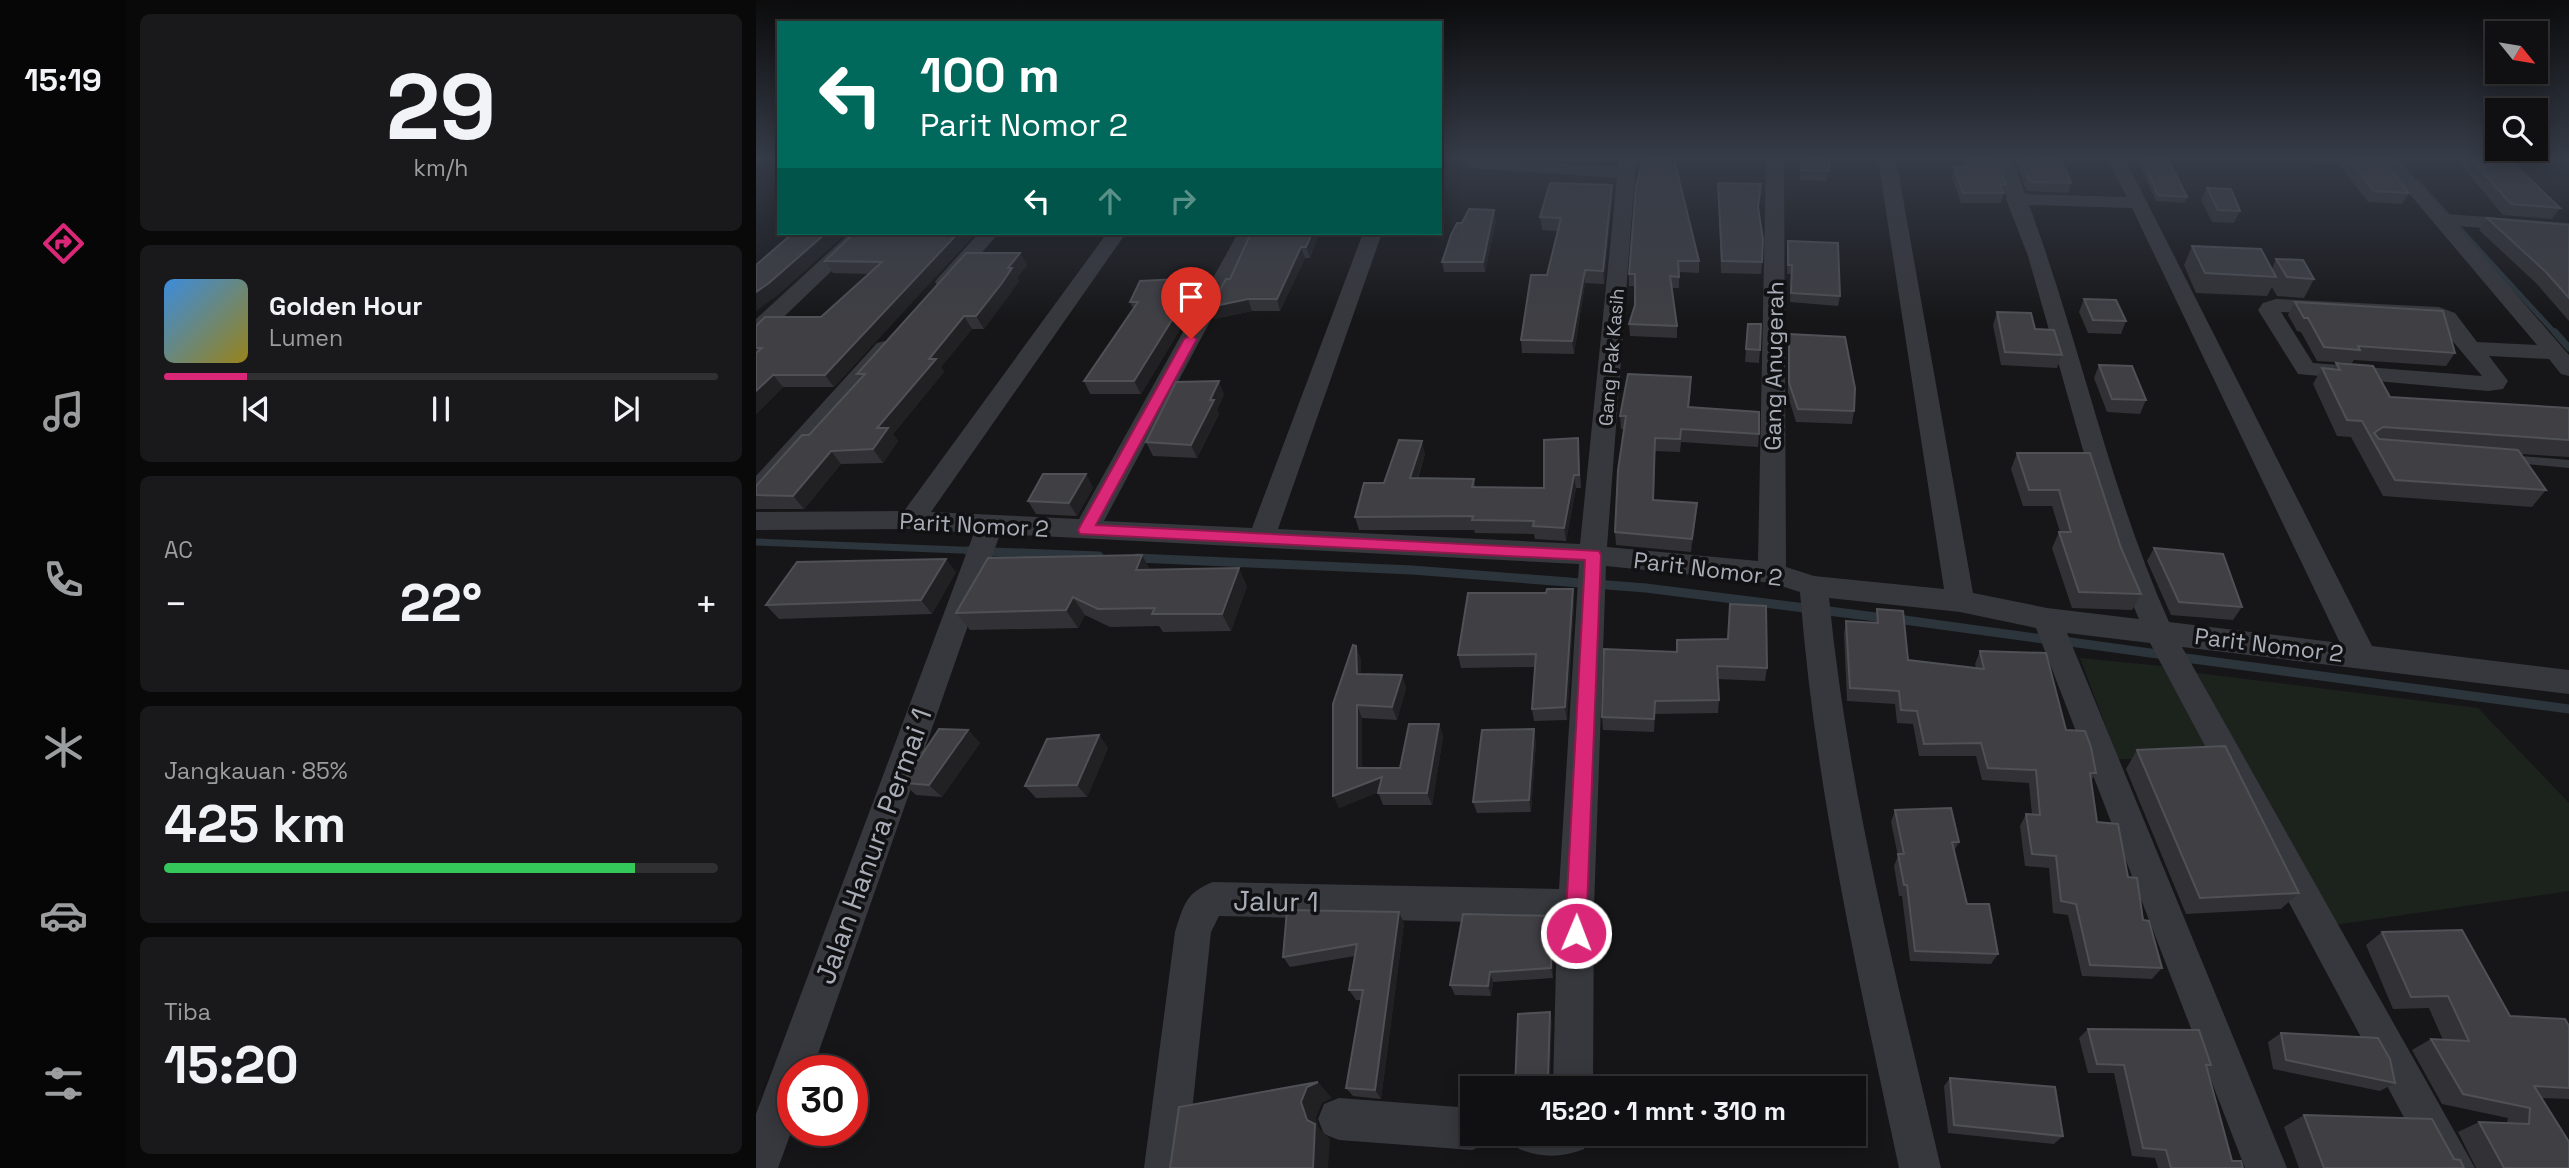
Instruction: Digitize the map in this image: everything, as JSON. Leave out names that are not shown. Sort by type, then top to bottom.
[{"type":"street","name":"Gang Pak Kasih","points":[[1573,1076],[1576,907],[1593,555],[1623,214]]},
{"type":"street","name":"Gang Anugerah","points":[[1772,573],[1775,214]]},
{"type":"street","points":[[1896,214],[1959,601]]},
{"type":"street","points":[[2021,214],[2038,256],[2129,563],[2159,632],[2455,1168]]},
{"type":"street","points":[[2144,214],[2362,657]]},
{"type":"street","points":[[2436,214],[2562,361]]},
{"type":"street","points":[[2441,219],[2566,221]]},
{"type":"street","points":[[756,331],[859,235]]},
{"type":"street","points":[[933,295],[987,235]]},
{"type":"street","points":[[911,520],[1116,235]]},
{"type":"street","points":[[1086,530],[1247,235]]},
{"type":"street","points":[[1261,540],[1372,235]]},
{"type":"street","points":[[2471,348],[2496,378],[2495,384],[2314,372],[2301,365],[2269,310],[2276,305],[2439,313],[2447,318],[2471,348],[2562,361]]},
{"type":"street","points":[[756,492],[896,337]]},
{"type":"street","name":"Parit Nomor 2","points":[[756,521],[911,520],[984,542],[1086,530],[1593,555],[1772,573],[1814,586],[1959,601],[2047,619],[2569,682]]},
{"type":"street","name":"Jalan Hanura Permai 1","points":[[757,1168],[984,542]]},
{"type":"street","points":[[1814,586],[1818,655],[1835,766],[1920,1168]]},
{"type":"street","points":[[2047,619],[2266,1168]]},
{"type":"street","name":"Jalur 1","points":[[1166,1168],[1193,932],[1201,908],[1213,899],[1576,907]]},
{"type":"street","points":[[1339,1119],[1460,1128]]},
{"type":"lane","points":[[2493,458],[2569,464]]},
{"type":"shaded area","points":[[2080,658],[2162,666],[2218,759],[2118,759]]},
{"type":"shaded area","points":[[2197,673],[2478,708],[2569,803],[2569,891],[2334,925]]},
{"type":"building","points":[[1467,214],[1493,214],[1483,262],[1442,262],[1457,223],[1462,223]]},
{"type":"building","points":[[1541,214],[1609,214],[1603,271],[1585,270],[1572,341],[1521,340],[1531,275],[1547,275],[1561,218],[1540,217]]},
{"type":"building","points":[[1634,214],[1687,214],[1699,261],[1678,261],[1679,277],[1670,276],[1677,326],[1629,324],[1635,305],[1635,274],[1629,274]]},
{"type":"building","points":[[1720,214],[1759,214],[1763,239],[1762,262],[1722,261]]},
{"type":"building","points":[[2487,218],[2569,225],[2569,298],[2546,272]]},
{"type":"building","points":[[791,235],[824,235],[756,292],[756,265]]},
{"type":"building","points":[[852,235],[956,235],[825,375],[773,375],[756,391],[756,353],[762,348],[756,348],[756,326],[765,317],[821,317],[882,262],[825,261]]},
{"type":"building","points":[[1250,235],[1311,235],[1306,247],[1301,247],[1277,299],[1248,299],[1210,307],[1226,279],[1230,279]]},
{"type":"building","points":[[1788,241],[1838,243],[1840,296],[1791,293],[1792,265],[1788,265]]},
{"type":"building","points":[[2192,246],[2261,249],[2276,277],[2205,273]]},
{"type":"building","points":[[966,253],[1020,253],[1008,268],[1012,268],[1002,283],[976,316],[964,316],[929,359],[936,359],[877,428],[888,428],[873,449],[831,451],[793,496],[756,495],[756,486],[802,435],[809,435],[865,374],[857,374]]},
{"type":"building","points":[[2276,259],[2303,260],[2314,279],[2287,277]]},
{"type":"building","points":[[1198,278],[1134,381],[1084,381],[1138,302],[1130,302],[1140,281]]},
{"type":"building","points":[[2084,299],[2116,300],[2126,321],[2093,320]]},
{"type":"building","points":[[2295,302],[2443,311],[2455,353],[2358,346],[2360,350],[2324,347],[2308,318],[2304,318]]},
{"type":"building","points":[[1997,312],[2031,313],[2035,329],[2054,330],[2062,355],[2005,352]]},
{"type":"building","points":[[1748,324],[1761,324],[1760,350],[1746,349]]},
{"type":"building","points":[[1789,334],[1845,337],[1855,388],[1854,411],[1798,409],[1789,383]]},
{"type":"building","points":[[2336,363],[2373,366],[2390,397],[2569,408],[2569,440],[2383,427],[2374,433],[2379,439],[2518,450],[2546,490],[2395,480],[2362,421],[2347,420],[2322,368],[2340,370]]},
{"type":"building","points":[[2099,365],[2132,366],[2146,400],[2112,399]]},
{"type":"building","points":[[1628,374],[1691,377],[1688,407],[1759,412],[1759,434],[1681,429],[1680,439],[1655,438],[1653,500],[1697,503],[1692,539],[1615,532],[1618,470],[1626,416],[1620,416]]},
{"type":"building","points":[[1219,381],[1210,400],[1214,400],[1191,445],[1146,442],[1176,382]]},
{"type":"building","points":[[1578,438],[1579,475],[1574,475],[1564,528],[1533,526],[1534,521],[1472,520],[1473,516],[1355,517],[1364,483],[1384,483],[1399,440],[1422,441],[1410,478],[1474,479],[1472,487],[1544,488],[1544,440]]},
{"type":"building","points":[[2017,453],[2090,453],[2121,548],[2141,594],[2079,592],[2059,532],[2071,532],[2059,490],[2029,490]]},
{"type":"building","points":[[1043,474],[1086,474],[1069,503],[1028,501]]},
{"type":"building","points":[[2154,548],[2223,554],[2242,607],[2179,602]]},
{"type":"building","points":[[1142,555],[1136,570],[1239,568],[1222,614],[1152,614],[1155,608],[1098,609],[1073,597],[1066,610],[956,613],[988,558]]},
{"type":"building","points":[[946,559],[921,600],[766,605],[797,562]]},
{"type":"building","points":[[1547,589],[1573,589],[1565,707],[1532,709],[1536,654],[1458,655],[1468,593],[1546,593]]},
{"type":"building","points":[[1730,604],[1766,606],[1767,668],[1717,666],[1719,700],[1655,701],[1654,719],[1602,717],[1604,649],[1677,652],[1677,640],[1728,639]]},
{"type":"building","points":[[1877,609],[1903,611],[1908,660],[1984,669],[1980,651],[2046,653],[2066,730],[2085,731],[2091,747],[2096,773],[2090,773],[2097,822],[2118,824],[2128,877],[2137,878],[2143,920],[2149,921],[2162,968],[2090,965],[2076,904],[2061,901],[2056,856],[2032,854],[2026,814],[2040,815],[2036,770],[1988,768],[1981,743],[1924,744],[1917,711],[1901,710],[1899,691],[1850,688],[1846,621],[1878,623]]},
{"type":"building","points":[[1353,645],[1356,646],[1357,674],[1402,675],[1392,707],[1357,705],[1357,768],[1400,768],[1409,724],[1439,724],[1427,793],[1378,793],[1382,777],[1333,796],[1333,704]]},
{"type":"building","points":[[939,729],[968,730],[929,785],[903,783]]},
{"type":"building","points":[[1534,729],[1529,800],[1473,802],[1482,730]]},
{"type":"building","points":[[1099,735],[1077,785],[1025,786],[1047,739]]},
{"type":"building","points":[[2225,746],[2299,893],[2200,898],[2137,750]]},
{"type":"building","points":[[1951,808],[1959,842],[1952,842],[1967,904],[1989,904],[1998,954],[1915,951],[1907,885],[1904,885],[1898,854],[1904,854],[1895,810]]},
{"type":"building","points":[[1287,910],[1399,912],[1375,1090],[1346,1088],[1363,990],[1349,990],[1357,944],[1283,957]]},
{"type":"building","points":[[1463,914],[1552,916],[1551,968],[1490,972],[1488,986],[1450,985]]},
{"type":"building","points":[[2462,930],[2510,1016],[2565,1019],[2569,1026],[2569,1088],[2534,1086],[2569,1142],[2569,1168],[2504,1168],[2479,1122],[2529,1124],[2530,1108],[2463,1094],[2431,1039],[2469,1041],[2448,996],[2411,997],[2382,932]]},
{"type":"building","points":[[1550,1012],[1548,1076],[1515,1076],[1518,1014]]},
{"type":"building","points":[[2088,1029],[2199,1030],[2211,1065],[2206,1065],[2232,1161],[2241,1161],[2243,1168],[2171,1168],[2166,1150],[2143,1148],[2124,1065],[2097,1064]]},
{"type":"building","points":[[2281,1033],[2378,1038],[2390,1059],[2395,1083],[2286,1060]]},
{"type":"building","points":[[1950,1078],[2055,1087],[2063,1136],[1954,1125]]},
{"type":"building","points":[[1318,1082],[1307,1087],[1301,1102],[1307,1120],[1315,1124],[1313,1168],[1170,1168],[1179,1107]]},
{"type":"building","points":[[2304,1115],[2432,1119],[2454,1159],[2460,1160],[2464,1168],[2324,1168]]},
{"type":"waterway","points":[[2446,214],[2556,334]]},
{"type":"waterway","points":[[2555,332],[2569,348]]},
{"type":"waterway","points":[[756,542],[1011,552]]},
{"type":"waterway","points":[[968,551],[1099,556]]},
{"type":"waterway","points":[[1137,558],[1412,570],[1646,588],[1884,618]]},
{"type":"waterway","points":[[1897,619],[2050,640]]},
{"type":"waterway","points":[[2063,641],[2165,655]]},
{"type":"waterway","points":[[2178,657],[2569,709]]},
{"type":"route","points":[[1191,339],[1086,530],[1593,555],[1576,933]]}]
